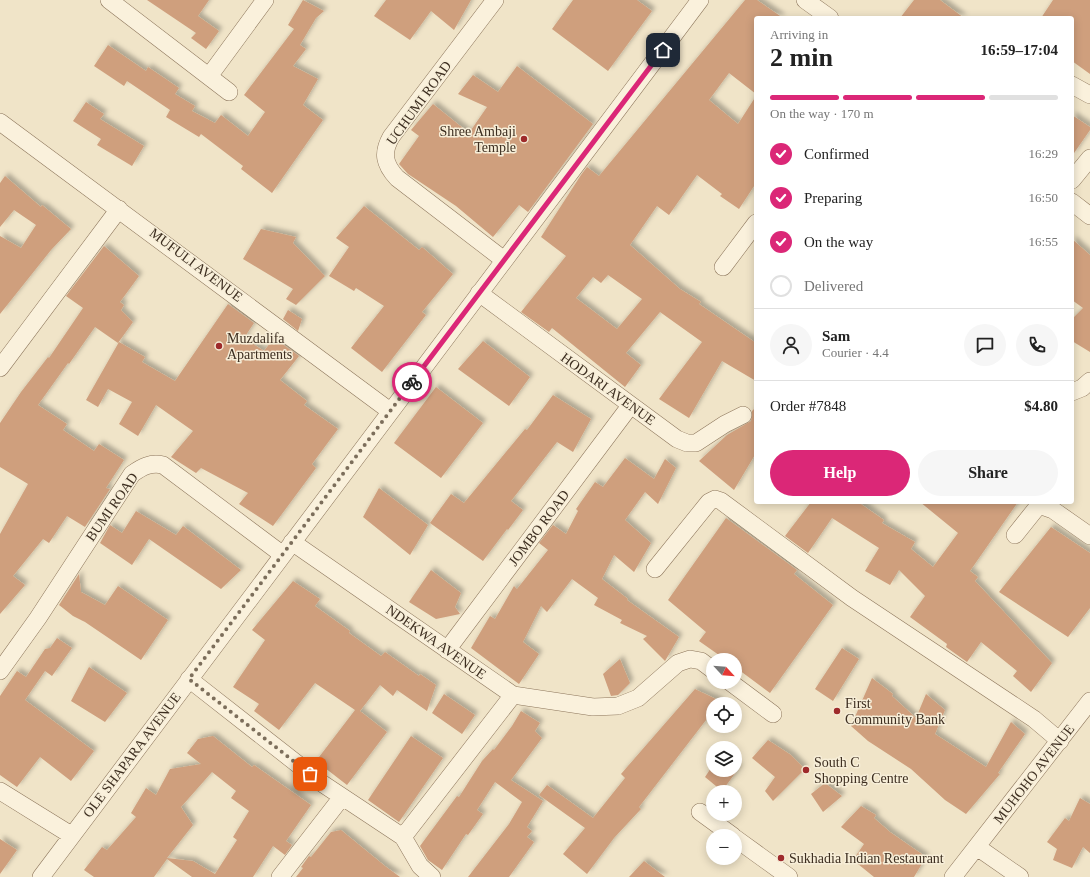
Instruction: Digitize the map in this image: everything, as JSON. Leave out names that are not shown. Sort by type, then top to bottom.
[{"type":"street","points":[[109,0],[210,75],[229,92]]},
{"type":"street","points":[[210,75],[265,0]]},
{"type":"street","name":"UCHUMI ROAD","points":[[495,0],[392,137],[386,147],[385,158],[389,169],[397,178],[504,260]]},
{"type":"street","name":"OLE SHAPARA AVENUE","points":[[41,877],[700,0]]},
{"type":"street","points":[[805,0],[827,16]]},
{"type":"street","points":[[1074,86],[1090,95]]},
{"type":"street","name":"MUFULI AVENUE","points":[[0,122],[390,411]]},
{"type":"street","points":[[1074,178],[1090,158]]},
{"type":"street","points":[[1074,204],[1090,216]]},
{"type":"street","points":[[0,368],[119,209]]},
{"type":"street","points":[[723,267],[754,226]]},
{"type":"street","name":"HODARI AVENUE","points":[[479,293],[630,406],[677,439],[687,443],[696,444],[725,424],[743,415]]},
{"type":"street","points":[[1074,391],[1082,388],[1090,382]]},
{"type":"street","name":"JOMBO ROAD","points":[[447,650],[630,406]]},
{"type":"street","name":"BUMI ROAD","points":[[0,672],[38,618],[132,474],[143,466],[156,463],[163,465],[288,549]]},
{"type":"street","points":[[655,569],[709,502],[715,499],[721,501],[839,589],[1034,719],[1060,741]]},
{"type":"street","points":[[1015,535],[1039,505],[1053,510],[1090,536]]},
{"type":"street","name":"NDEKWA AVENUE","points":[[288,549],[447,650],[513,695],[593,707],[618,706],[638,698],[678,663],[690,659],[701,661],[706,665]]},
{"type":"street","points":[[189,679],[323,784],[403,837],[420,866],[432,877]]},
{"type":"street","points":[[739,689],[773,714]]},
{"type":"street","points":[[403,837],[513,695]]},
{"type":"street","name":"MUHOHO AVENUE","points":[[953,877],[1090,701]]},
{"type":"street","points":[[0,791],[71,836]]},
{"type":"street","points":[[280,877],[342,797]]},
{"type":"street","points":[[700,812],[723,829]]},
{"type":"street","points":[[742,843],[789,877]]},
{"type":"street","points":[[977,847],[1020,877]]},
{"type":"building","points":[[147,0],[209,0],[198,16],[219,31],[206,49],[191,38],[196,33]]},
{"type":"building","points":[[303,0],[324,11],[316,18],[300,45],[306,49],[293,66],[318,79],[303,105],[323,120],[272,193],[241,169],[243,166],[201,134],[199,137],[166,117],[170,110],[127,81],[124,86],[94,66],[108,45],[146,71],[148,67],[179,88],[175,94],[195,106],[192,111],[215,123],[221,115],[248,136],[265,112],[244,95],[294,29],[288,25]]},
{"type":"building","points":[[386,0],[471,0],[454,30],[431,11],[410,40],[374,16]]},
{"type":"building","points":[[573,0],[637,0],[652,11],[608,71],[552,29]]},
{"type":"building","points":[[745,0],[757,0],[780,16],[754,16],[754,92],[729,73],[709,100],[738,124],[754,99],[754,186],[739,209],[720,196],[722,194],[697,175],[669,215],[657,206],[630,245],[680,289],[701,302],[699,304],[754,342],[754,380],[722,361],[689,418],[659,399],[702,342],[660,312],[626,353],[641,365],[625,387],[552,328],[549,332],[521,312],[566,256],[541,237],[587,167],[599,176]],"holes":[[[608,275],[642,299],[617,329],[576,298],[593,277],[601,283]]]},
{"type":"building","points":[[914,0],[940,0],[961,16],[902,16]]},
{"type":"building","points":[[1053,0],[1090,0],[1090,74],[1074,62],[1074,16],[1042,16]]},
{"type":"building","points":[[517,66],[593,124],[528,212],[519,205],[493,237],[456,206],[408,174],[399,164],[419,136],[411,130],[433,104],[469,133],[487,107],[458,94],[473,75],[498,92]]},
{"type":"building","points":[[86,102],[104,114],[100,119],[144,146],[132,166],[97,145],[101,139],[73,121]]},
{"type":"building","points":[[1074,116],[1090,127],[1090,130],[1074,153]]},
{"type":"building","points":[[5,176],[41,207],[42,205],[71,229],[51,250],[0,314],[0,236],[21,248],[36,225],[14,210],[0,227],[0,183]]},
{"type":"building","points":[[364,206],[419,250],[422,247],[453,274],[422,312],[426,315],[382,372],[351,348],[384,306],[356,288],[354,291],[329,276],[349,247],[336,238]]},
{"type":"building","points":[[261,229],[296,237],[293,243],[325,276],[296,305],[286,299],[293,289],[243,259]]},
{"type":"building","points":[[1074,241],[1090,255],[1090,352],[1074,342],[1074,317],[1083,308],[1074,301]]},
{"type":"building","points":[[104,246],[139,276],[120,302],[124,305],[121,310],[133,322],[118,343],[95,327],[38,405],[67,424],[63,430],[94,451],[99,444],[124,460],[106,488],[110,489],[85,527],[67,516],[49,543],[43,539],[13,576],[25,585],[0,614],[0,534],[28,484],[0,467],[0,423],[21,392],[48,357],[49,358],[83,308],[66,296]]},
{"type":"building","points":[[228,304],[254,323],[244,338],[264,351],[274,338],[299,356],[280,380],[307,401],[304,405],[338,429],[312,464],[316,468],[273,526],[239,504],[248,493],[201,468],[196,473],[171,457],[193,431],[156,405],[138,436],[119,424],[132,402],[108,389],[98,407],[86,400],[119,342],[145,357],[142,362],[175,381]]},
{"type":"building","points":[[288,310],[302,319],[298,331],[283,319]]},
{"type":"building","points":[[483,341],[530,377],[509,406],[458,369]]},
{"type":"building","points":[[436,387],[483,423],[441,478],[394,443]]},
{"type":"building","points":[[553,395],[591,419],[573,452],[557,442],[511,501],[523,510],[483,561],[430,523],[451,494],[464,503],[525,429],[527,430]]},
{"type":"building","points":[[754,409],[754,456],[734,490],[699,461],[727,435],[751,421],[752,411]]},
{"type":"building","points":[[625,458],[654,479],[665,459],[676,468],[658,504],[645,492],[625,520],[651,543],[634,572],[614,555],[602,579],[628,599],[627,600],[679,637],[665,661],[643,639],[647,636],[620,623],[622,620],[594,605],[598,598],[572,579],[547,612],[541,606],[523,642],[539,654],[519,684],[471,648],[490,616],[495,619],[514,586],[517,589],[548,550],[539,543],[553,525],[566,534],[578,511],[576,509],[595,482],[603,487]]},
{"type":"building","points":[[379,488],[428,525],[410,555],[363,517]]},
{"type":"building","points":[[809,504],[861,504],[884,520],[882,523],[915,542],[911,549],[933,567],[958,533],[922,504],[1017,504],[970,571],[978,577],[975,581],[1052,663],[1031,692],[1013,676],[1017,671],[981,642],[967,662],[946,647],[947,644],[910,617],[925,596],[899,570],[890,585],[865,571],[879,548],[832,518],[808,553],[785,536]]},
{"type":"building","points":[[136,511],[176,535],[183,526],[241,570],[221,589],[149,539],[132,565],[100,543],[110,525],[122,533]]},
{"type":"building","points":[[726,518],[797,570],[794,574],[833,605],[770,693],[742,672],[742,653],[716,653],[699,641],[706,632],[668,600]]},
{"type":"building","points":[[1051,527],[1090,553],[1090,608],[1068,637],[999,592]]},
{"type":"building","points":[[431,570],[461,593],[455,607],[460,614],[436,619],[409,602]]},
{"type":"building","points":[[79,574],[81,592],[105,605],[118,586],[168,620],[141,660],[85,622],[73,616],[59,605]]},
{"type":"building","points":[[293,581],[320,599],[315,606],[350,631],[349,633],[381,656],[385,652],[419,676],[420,674],[436,685],[427,711],[397,690],[393,696],[380,685],[360,711],[387,732],[347,785],[316,761],[355,710],[315,683],[279,730],[254,711],[259,704],[233,687],[265,640],[252,630]]},
{"type":"building","points":[[57,638],[72,648],[52,676],[45,671],[25,700],[94,751],[71,781],[40,757],[17,787],[0,775],[0,696],[17,671],[26,677],[45,649],[50,648]]},
{"type":"building","points":[[842,648],[859,659],[833,701],[815,689]]},
{"type":"building","points":[[620,659],[630,683],[618,695],[611,696],[603,674]]},
{"type":"building","points":[[89,667],[127,693],[105,722],[71,701]]},
{"type":"building","points":[[872,678],[893,694],[892,696],[916,718],[926,694],[945,710],[935,734],[986,767],[1011,722],[1025,734],[998,773],[1000,774],[966,814],[945,800],[911,769],[868,741],[851,726]]},
{"type":"building","points":[[695,689],[712,697],[706,697],[706,720],[639,807],[641,809],[614,838],[587,874],[563,854],[585,828],[539,795],[547,785],[593,818],[625,778],[621,774]]},
{"type":"building","points":[[444,694],[475,715],[462,734],[432,713]]},
{"type":"building","points":[[521,711],[540,723],[535,731],[542,738],[511,780],[543,801],[527,827],[532,831],[527,837],[534,842],[509,877],[468,877],[509,824],[522,802],[495,782],[477,810],[483,814],[468,835],[466,834],[442,870],[428,860],[420,846],[457,796],[459,797],[482,761],[493,749],[494,750]]},
{"type":"building","points":[[213,736],[252,767],[254,765],[311,805],[286,841],[292,845],[285,855],[273,846],[253,877],[192,877],[167,859],[154,877],[94,877],[84,870],[102,847],[107,850],[136,817],[131,813],[146,788],[156,795],[170,769],[201,764],[187,753],[198,739]],"holes":[[[212,772],[236,791],[231,798],[249,811],[233,837],[237,840],[215,874],[193,861],[167,858],[193,825],[181,807]]]},
{"type":"building","points":[[411,736],[443,758],[399,822],[368,800]]},
{"type":"building","points":[[768,740],[791,755],[805,769],[773,801],[765,791],[775,777],[752,758]]},
{"type":"building","points":[[706,776],[706,777],[732,777],[726,785],[715,785],[705,777]]},
{"type":"building","points":[[825,783],[842,796],[823,812],[811,794]]},
{"type":"building","points":[[1080,798],[1090,804],[1090,853],[1083,847],[1072,868],[1053,860],[1057,849],[1047,842],[1065,818],[1069,821]]},
{"type":"building","points":[[861,806],[876,815],[874,818],[890,832],[926,857],[914,877],[874,877],[853,860],[864,844],[841,827]]},
{"type":"building","points":[[341,830],[400,877],[296,877],[303,868],[301,867],[309,856],[311,857],[331,832]]},
{"type":"building","points":[[0,839],[17,850],[0,874]]},
{"type":"building","points":[[644,861],[665,877],[629,877]]},
{"type":"way so far","points":[[310,774],[189,679],[412,382]]},
{"type":"place","name":"Shree Ambaji Temple","points":[[524,139]]},
{"type":"place","name":"Muzdalifa Apartments","points":[[219,346]]},
{"type":"place","name":"First Community Bank","points":[[837,711]]},
{"type":"place","name":"South C Shopping Centre","points":[[806,770]]},
{"type":"place","name":"Sukhadia Indian Restaurant","points":[[781,858]]},
{"type":"route","points":[[412,382],[663,50]]}]
